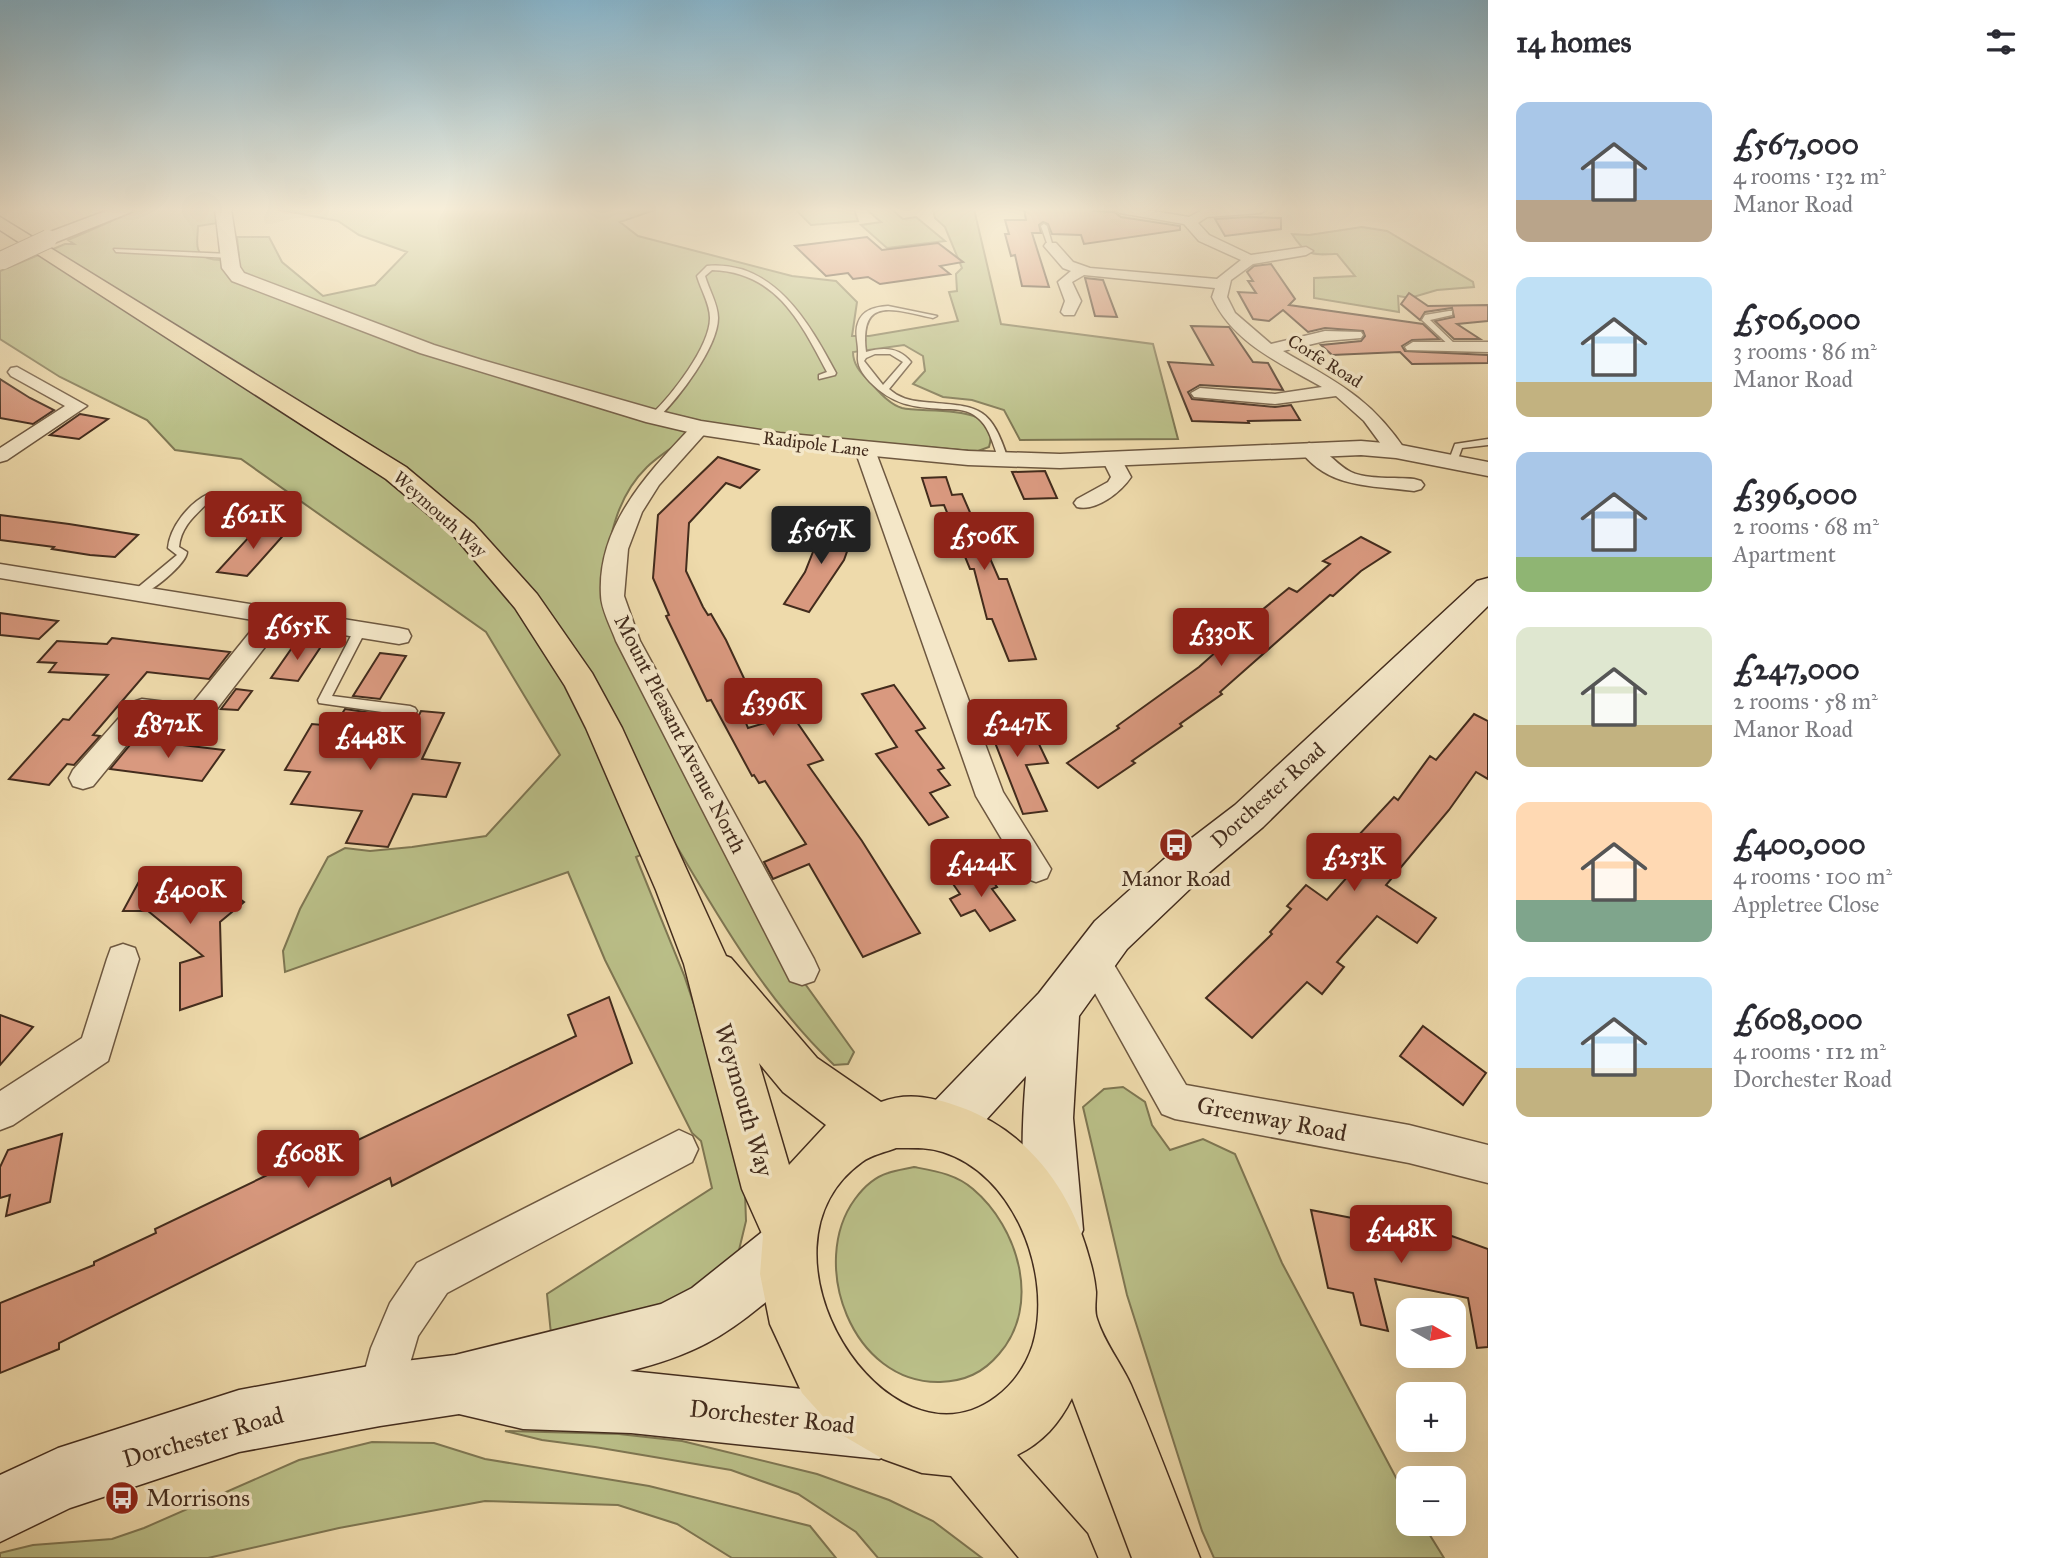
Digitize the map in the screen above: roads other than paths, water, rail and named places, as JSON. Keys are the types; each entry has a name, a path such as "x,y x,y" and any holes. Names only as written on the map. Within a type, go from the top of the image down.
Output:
{"highway":[{"name":"Weymouth Way","path":"94,282 385,466 442,510 478,544 526,601 580,682 604,728 707,964 769,1189 788,1240"},
{"name":"Weymouth Way","path":"707,964 800,1075 872,1127"},
{"path":"908,1122 946,1126 979,1142 1011,1167 1037,1199 1056,1237 1066,1278 1067,1322 1058,1365 1036,1403 1005,1430 965,1444 923,1443 881,1428 844,1400 810,1354 791,1301 788,1240 792,1218 810,1177 837,1146 872,1127 908,1122"},
{"path":"1067,1322 1108,1405 1166,1558"},
{"path":"965,1444 1063,1558"}],"main road":[{"name":"Dorchester Road","path":"946,1126 1056,1009 1111,935 1178,873 1249,816 1488,588"},
{"path":"1056,1009 1048,1118 1056,1237"},
{"name":"Dorchester Road","path":"0,1509 58,1480 240,1422 380,1395 455,1385 669,1332 713,1309 788,1240"},
{"name":"Dorchester Road","path":"455,1385 523,1398 631,1402 881,1428"}],"street":[{"name":"Radipole Lane","path":"249,282 427,349 654,417 701,428 865,450 1003,459 1112,459 1309,449 1396,451 1454,460 1488,469"},
{"path":"1065,282 1073,301 1069,312"},
{"path":"1200,282 1223,284"},
{"name":"Corfe Road","path":"1223,284 1219,295 1227,315 1237,327 1339,390 1360,406 1396,451"},
{"path":"1269,349 1325,337 1354,335"},
{"path":"1413,347 1488,347"},
{"path":"0,456 78,406 17,372"},
{"path":"1200,393 1275,399 1339,390"},
{"name":"Mount Pleasant Avenue North","path":"701,428 651,482 632,512 617,549 612,596 628,641 802,970"},
{"path":"1309,449 1328,468 1345,478 1366,483 1392,481 1414,485"},
{"path":"865,450 990,796 1036,869"},
{"path":"1084,503 1115,485 1121,477 1112,459"},
{"path":"0,571 399,636"},
{"path":"83,778 142,709 197,716 277,615"},
{"path":"0,1112 96,1049 123,959"},
{"name":"Greenway Road","path":"1092,959 1175,1101 1409,1144 1488,1164"},
{"path":"380,1395 399,1326 414,1297 432,1278 679,1149"}],"lane":[{"path":"654,417 672,400 715,321 703,282"},
{"path":"764,282 779,291 797,314 832,373 822,377"},
{"path":"933,316 886,307 873,308 861,318 858,336 862,367 895,400 962,408 984,416 998,435 1003,459"},
{"path":"1449,313 1428,317 1426,320 1453,347"},
{"path":"862,356 889,351 907,362 884,390"},
{"path":"1454,460 1458,446 1488,442"},
{"path":"141,592 183,554 173,548 173,538 187,518 208,497"},
{"path":"360,630 324,700 410,711"}],"place":[{"name":"Manor Road","path":"1176,845"},
{"name":"Morrisons","path":"122,1498"}]}
